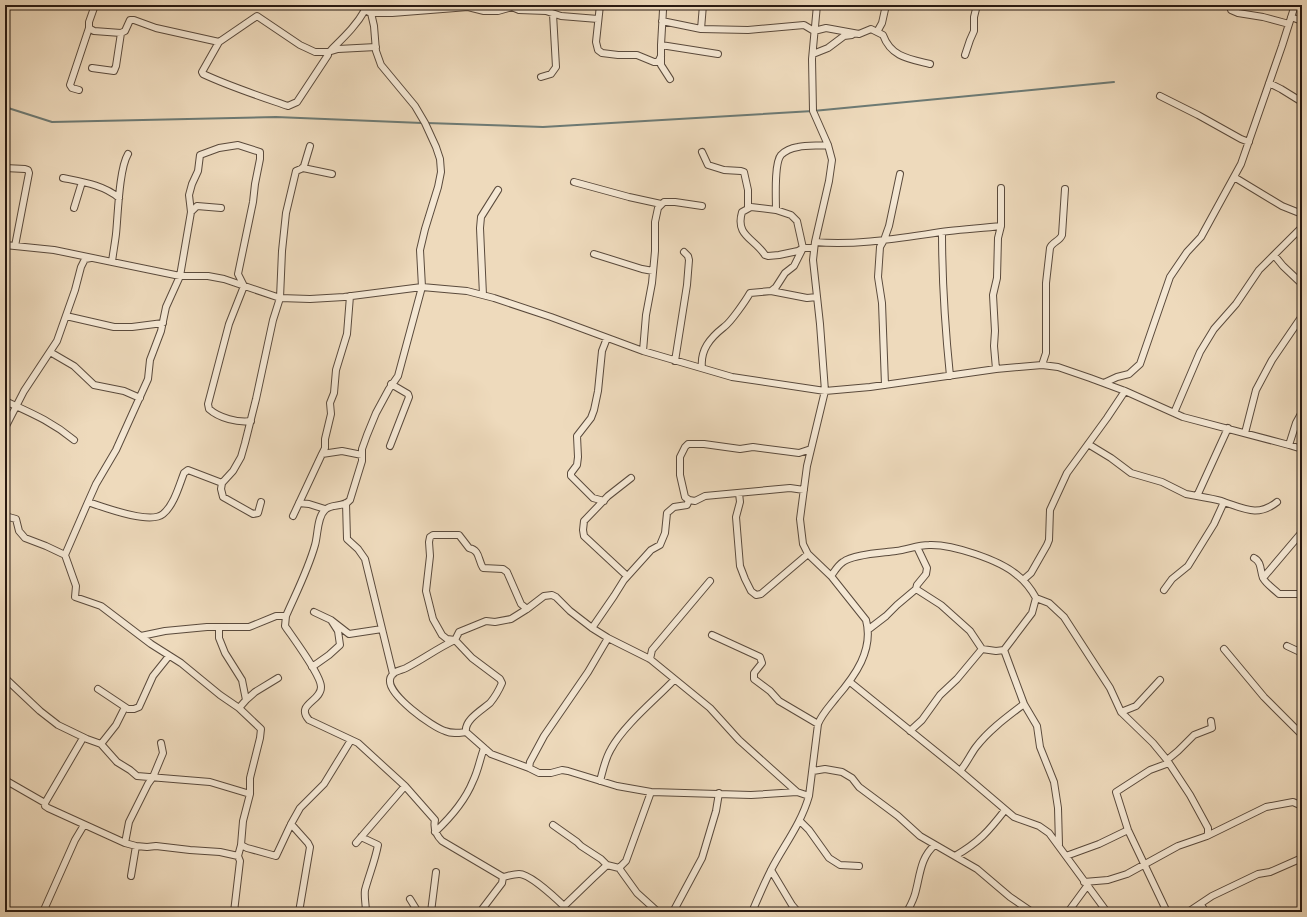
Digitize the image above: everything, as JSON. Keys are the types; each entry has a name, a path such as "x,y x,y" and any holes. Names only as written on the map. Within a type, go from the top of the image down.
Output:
{"street":[{"path":"79,90 70,86 89,28 89,22 96,5"},
{"path":"299,503 309,504 325,509 346,503 350,500 360,468 362,449 376,413 391,384 398,376 422,287 420,250 441,172 440,159 436,147 415,106 381,64 376,47 374,26 368,11 360,5"},
{"path":"372,5 347,35 328,52 328,55 297,102 288,106 258,94 236,89 203,74 202,70 219,42 257,16 315,52 328,52 338,49 376,47"},
{"path":"600,5 596,42 598,50 602,53 637,55 654,62 658,62 661,56"},
{"path":"664,5 661,56 662,65 670,79"},
{"path":"701,29 704,5"},
{"path":"752,912 771,870 800,821 809,796 818,724 821,716 850,682 868,647 869,629 866,620 831,576 808,554 803,544 800,519 807,466 825,391 813,260 814,245 832,160 828,145 813,111 813,54 817,5"},
{"path":"877,32 882,23 886,5"},
{"path":"965,55 974,32 976,5"},
{"path":"1230,5 1231,10 1238,13 1263,17 1289,24"},
{"path":"1104,383 1117,377 1129,374 1140,364 1170,277 1187,252 1201,237 1241,164 1295,5"},
{"path":"368,11 392,13 439,7 468,7 484,11 498,11 512,6 520,10 546,11 561,16 598,19"},
{"path":"542,77 551,74 556,67 553,14"},
{"path":"1291,17 1302,21"},
{"path":"89,28 94,31 121,33 125,32 130,20 134,20 156,28 219,42"},
{"path":"662,21 701,29 748,30 804,24 814,31 826,28 859,34 871,30 883,35 886,44 904,57 930,64"},
{"path":"92,68 114,70 116,66 121,33"},
{"path":"813,54 828,48 844,36 852,35 854,33"},
{"path":"661,45 718,54"},
{"path":"1269,83 1302,102"},
{"path":"1160,96 1249,142"},
{"path":"234,912 240,862 238,856 241,845 243,821 250,794 250,778 260,738 260,729 239,708 220,695 181,663 169,656 101,606 75,597 76,586 65,555 96,484 116,450 148,379 150,360 163,323 166,307 180,276 191,212 189,196 192,184 198,171 200,155 219,148 238,145 260,152 253,202 238,274 244,286 229,324 208,404 209,409 213,413 242,422 251,421"},
{"path":"776,210 777,171 781,155 798,147 828,145"},
{"path":"261,502 258,513 253,514 223,497 221,489 222,483 233,471 241,457 251,421 273,320 280,298 282,251 286,213 296,171 304,166 310,146"},
{"path":"702,152 708,165 724,170 744,172 748,190 748,208"},
{"path":"112,262 124,163 128,154"},
{"path":"5,168 25,169 28,170 29,173 16,246"},
{"path":"301,169 312,169 332,174"},
{"path":"885,385 882,303 878,277 880,246 889,226 900,174"},
{"path":"1234,177 1282,206 1302,214"},
{"path":"63,178 111,191 119,198"},
{"path":"74,208 82,182"},
{"path":"574,182 628,197 661,204 664,202 675,202 702,206"},
{"path":"996,369 993,295 997,278 998,238 1001,226 1001,188"},
{"path":"1042,365 1046,352 1046,283 1050,248 1051,245 1061,238 1062,235 1065,189"},
{"path":"484,295 480,228 481,217 498,190"},
{"path":"643,351 646,315 653,271 655,222 658,208 661,204"},
{"path":"191,212 197,206 221,208"},
{"path":"771,291 776,287 785,273 794,266 803,248 797,221 791,215 776,210 748,208 742,212 740,218 741,229 762,250 764,255 768,256 798,251 803,248 814,245 884,240 1001,226"},
{"path":"1174,413 1200,352 1214,329 1236,304 1259,270 1302,227"},
{"path":"942,232 941,274 950,376"},
{"path":"5,245 54,250 180,276 208,276 224,279 280,298 310,299 350,296 422,287 461,290 484,295 552,317 643,351 732,377 825,391 885,385 996,369 1042,365 1058,368 1104,383 1184,417 1289,444 1302,449"},
{"path":"674,360 690,260 684,252"},
{"path":"594,254 653,271"},
{"path":"1274,255 1302,284"},
{"path":"5,428 24,391 56,341 85,259 93,258"},
{"path":"702,368 701,358 705,347 735,315 750,293 771,291 807,298 817,297"},
{"path":"293,516 325,448 325,439 331,414 330,403 334,393 336,370 347,334 350,296"},
{"path":"66,316 114,327 132,327 163,323"},
{"path":"1245,433 1256,390 1272,360 1302,316"},
{"path":"604,501 593,498 571,476 571,473 577,465 577,436 592,418 598,391 602,351 607,338"},
{"path":"50,352 74,366 94,385 124,391 140,398"},
{"path":"390,446 409,397 408,394 391,384"},
{"path":"1023,580 1031,573 1047,546 1049,540 1050,510 1067,473 1107,418 1124,391"},
{"path":"5,401 48,421 74,440"},
{"path":"1289,444 1296,423 1302,412"},
{"path":"1197,496 1228,428"},
{"path":"804,490 790,488 705,496 695,501 689,500 685,497 680,475 680,457 688,444 704,444 740,449 753,447 799,453 811,449"},
{"path":"1088,444 1111,458 1131,473 1162,482 1186,494 1224,502 1237,508 1261,511 1270,508 1277,502"},
{"path":"322,454 342,452 362,455"},
{"path":"88,502 128,515 152,518 163,514 170,506 184,473 188,470 222,483"},
{"path":"627,576 584,536 583,530 584,521 604,501 631,478"},
{"path":"739,493 740,502 736,517 740,566 751,591 756,594 761,594 808,554"},
{"path":"592,628 627,576 651,550 660,545 665,533 666,513 674,507 687,505 689,500"},
{"path":"1164,590 1172,579 1188,566 1214,524 1224,502"},
{"path":"346,503 347,539 358,549 365,559 393,674"},
{"path":"325,509 318,525 317,537 308,567 284,622 321,684 320,693 306,707 305,715 309,720 351,740 364,748 405,786 435,820 435,832 437,837 442,841 503,877 519,874 529,878 559,900 570,912"},
{"path":"5,516 16,519 19,531 24,538 65,555"},
{"path":"1263,578 1302,532"},
{"path":"466,732 466,727 472,718 497,694 502,683 500,679 472,658 455,640 447,639 442,635 433,619 426,591 430,556 430,537 433,535 459,535 469,548 477,551 484,568 505,570 521,604 527,610"},
{"path":"831,576 842,562 851,558 929,545 971,552 991,560 1016,573 1036,598 1049,603 1064,617 1110,688 1121,712 1153,743 1168,761 1190,795 1208,828 1207,836"},
{"path":"869,629 916,589 917,585 926,574 927,568 917,547"},
{"path":"1254,558 1257,559 1263,578 1279,594 1302,594"},
{"path":"650,658 652,650 710,581"},
{"path":"916,589 941,605 970,631 982,649 996,651 1004,650 1032,613 1036,598"},
{"path":"466,732 453,734 446,732 434,727 414,712 394,693 390,680 393,674 455,640 459,632 486,621 495,622 511,618 527,610 544,596 552,595 556,596 570,611 592,628 608,638 650,658 674,680 710,708 739,740 797,792"},
{"path":"314,612 331,620 350,634 382,630"},
{"path":"141,636 165,631 220,627 249,627 276,616 286,616"},
{"path":"312,668 340,645 338,631 331,620"},
{"path":"220,627 219,638 225,653 242,680 246,700"},
{"path":"712,635 760,657 762,663 754,673 754,679 770,691 779,702 818,724"},
{"path":"529,768 530,762 544,736 588,672 608,638"},
{"path":"1286,646 1302,653"},
{"path":"910,731 922,720 940,694 957,679 982,649"},
{"path":"1224,649 1264,698 1302,735"},
{"path":"1004,650 1024,704 1037,726 1040,747 1054,782 1058,808 1059,845"},
{"path":"98,689 128,709 139,707 153,676 169,656"},
{"path":"5,678 40,711 58,725 83,738 101,744 117,762 137,776 210,782 250,794"},
{"path":"239,708 255,692 278,678"},
{"path":"600,781 604,766 614,744 632,721 674,680"},
{"path":"1121,712 1136,706 1160,680"},
{"path":"850,682 1014,817 1039,826 1049,833 1106,912"},
{"path":"960,771 968,762 975,748 994,727 1024,704"},
{"path":"101,744 116,725 125,707"},
{"path":"1167,912 1128,830 1116,792 1150,770 1168,761 1194,735 1212,728 1211,721"},
{"path":"466,732 491,754 529,768 539,774 562,770 617,786 651,792 751,795 797,792 809,796"},
{"path":"45,803 83,738"},
{"path":"241,845 276,856 300,808 324,784 351,740"},
{"path":"125,843 129,822 163,753 161,743"},
{"path":"435,832 449,819 474,781 484,748"},
{"path":"813,770 825,769 842,772 852,778 859,787 898,816 920,836 977,869 1010,897 1032,912"},
{"path":"5,780 45,803 45,806 48,808 125,843 136,846 156,846 220,852 238,856"},
{"path":"356,843 405,786"},
{"path":"619,868 626,861 651,792"},
{"path":"674,912 702,858 716,811 719,793"},
{"path":"1068,912 1085,884 1108,880 1127,874 1178,846 1207,836 1266,807 1293,802 1302,806"},
{"path":"955,856 978,841 989,831 1005,810"},
{"path":"800,821 809,830 830,858 840,865 859,866"},
{"path":"43,912 72,846 84,824"},
{"path":"291,824 308,842 310,847 299,912"},
{"path":"553,825 601,859 607,866 619,868 637,893 658,912"},
{"path":"1066,856 1099,844 1128,830"},
{"path":"361,837 378,845 376,858 372,866 371,875 365,891 366,912"},
{"path":"907,912 915,895 924,859 931,848 935,845"},
{"path":"131,876 136,846"},
{"path":"1188,912 1212,896 1258,874 1270,872 1302,858"},
{"path":"564,906 607,866"},
{"path":"771,870 792,906 798,912"},
{"path":"431,912 436,872"},
{"path":"480,912 502,883 503,877"},
{"path":"410,898 418,912"},
{"path":"1200,905 1206,912"}],"waterway":[{"path":"427,123 543,127 813,111 1114,82"},
{"path":"5,107 52,122 276,117 422,123"}]}
